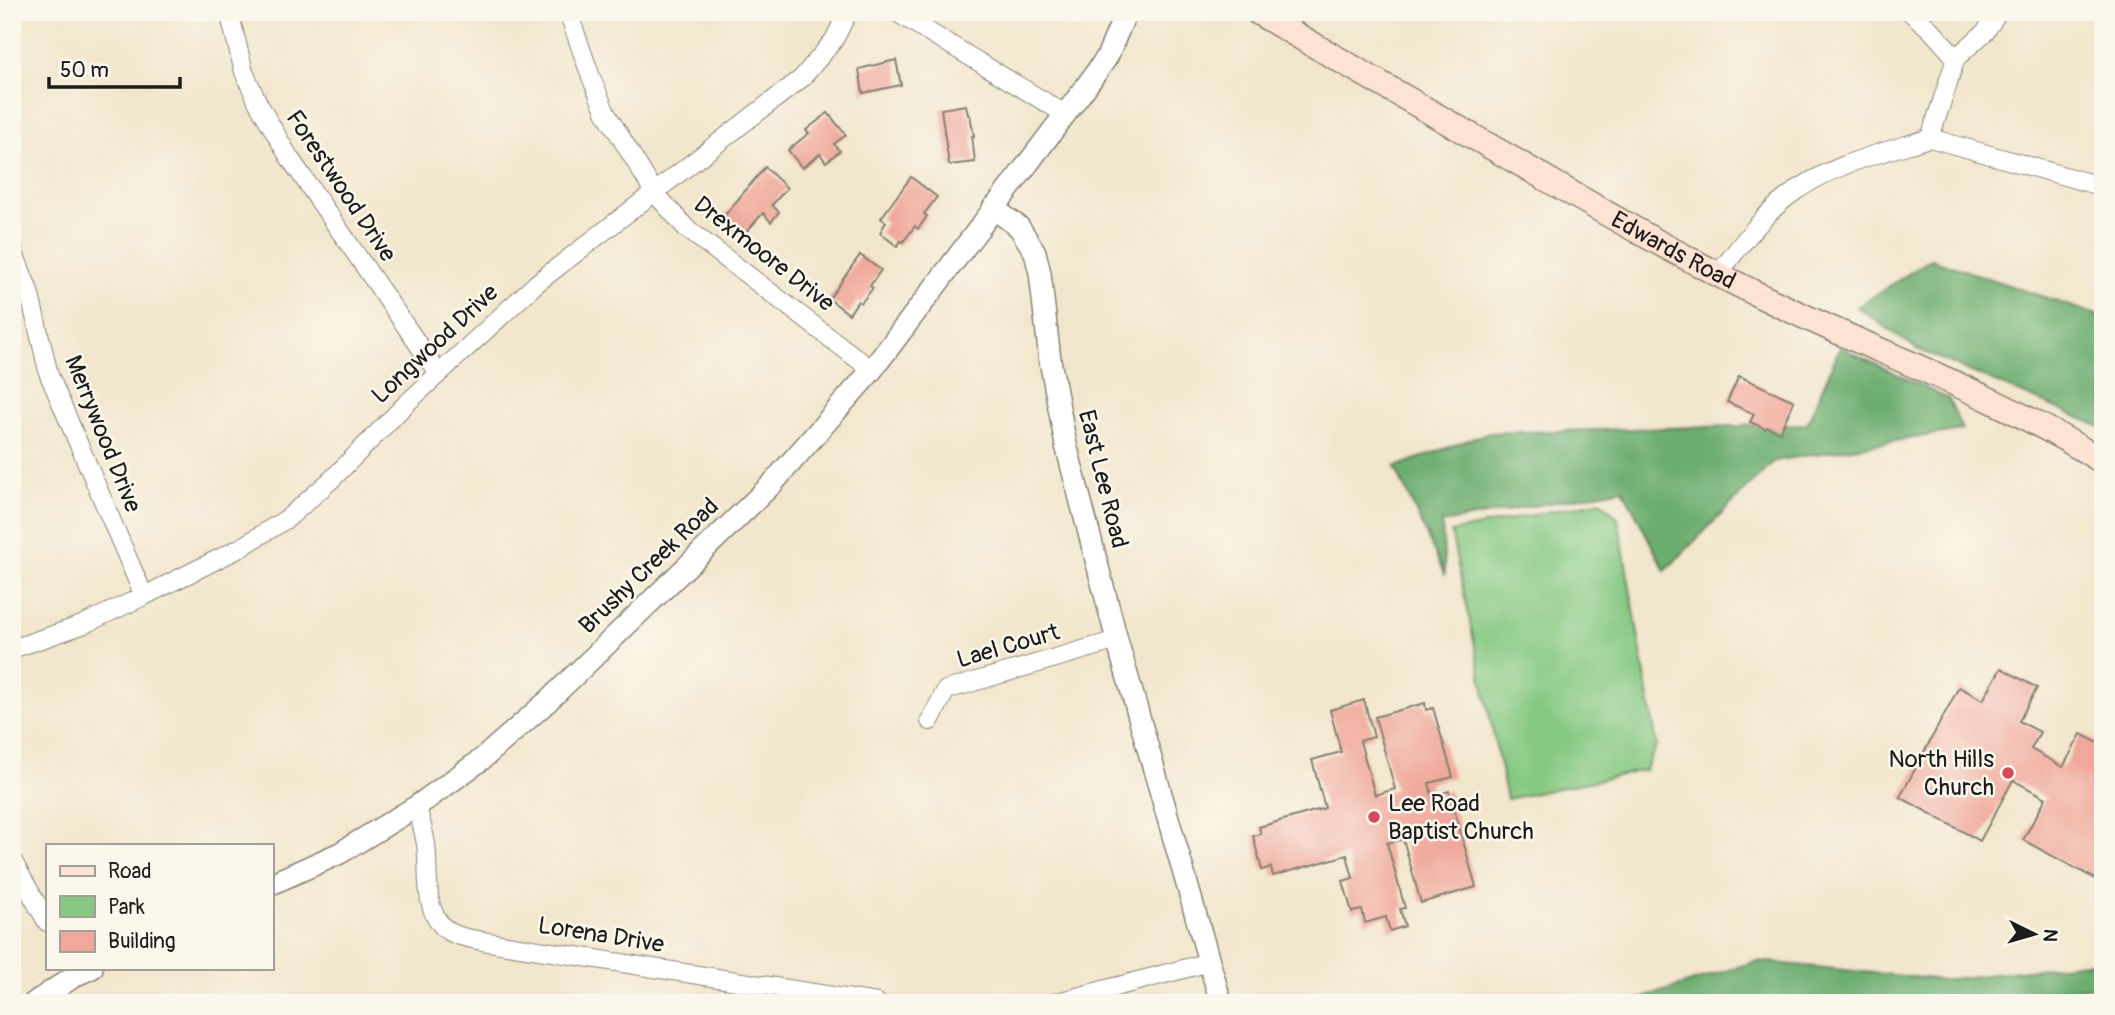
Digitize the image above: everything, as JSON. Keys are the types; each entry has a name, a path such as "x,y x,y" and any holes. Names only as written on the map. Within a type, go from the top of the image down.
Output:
{"main road":[{"name":"Edwards Road","path":"1257,12 1575,196 1718,274 2019,414 2103,462"}],"street":[{"name":"Forestwood Drive","path":"229,12 244,72 258,103 289,157 438,373"},
{"name":"Drexmoore Drive","path":"568,12 606,113 654,192 686,228 872,370"},
{"name":"Longwood Drive","path":"12,649 82,625 144,596 240,548 288,518 331,480 438,373 537,283 802,78 834,40 848,12"},
{"path":"896,12 1065,114"},
{"path":"993,208 1107,57 1126,12"},
{"path":"1910,12 1930,29 1956,58"},
{"path":"1930,138 1956,58 1986,31 1998,12"},
{"path":"1718,274 1768,215 1803,186 1847,165 1930,138 2103,187"},
{"name":"Brushy Creek Road","path":"273,883 340,853 417,806 481,760 547,702 772,484 872,370 993,208"},
{"name":"East Lee Road","path":"993,208 1020,227 1035,252 1058,408 1117,640 1221,1003"},
{"name":"Merrywood Drive","path":"12,248 29,291 49,375 144,596"},
{"name":"Lael Court","path":"930,721 946,690 1117,640"},
{"name":"Lorena Drive","path":"417,806 426,844 428,893 438,921 451,933 495,943 877,1003"},
{"path":"12,860 46,920"},
{"path":"1054,1003 1210,961"},
{"path":"34,1003 80,970"}],"green space":[{"path":"1931,259 2103,317 2103,428 1917,349 1857,307"},
{"path":"1840,347 1949,399 1962,430 1774,461 1665,571 1623,489 1442,523 1445,575 1395,467 1487,433 1807,424"},
{"path":"1601,501 1618,518 1657,745 1645,770 1507,799 1451,532"},
{"path":"1756,961 1943,980 2103,961 2103,986 2044,991 1995,1003 1627,1003"}],"building":[{"path":"896,60 901,85 863,93 859,69"},
{"path":"966,105 974,136 975,162 949,165 941,109"},
{"path":"828,113 846,135 834,144 840,151 826,162 820,154 802,168 788,150 809,133 806,130"},
{"path":"765,167 787,188 772,205 779,212 771,222 763,213 740,239 720,221"},
{"path":"911,177 937,197 924,214 927,216 918,229 915,226 897,246 880,233 886,222 881,218"},
{"path":"860,255 881,270 870,286 873,288 861,303 858,301 849,314 829,299"},
{"path":"1739,376 1794,401 1780,432 1750,422 1754,414 1727,402"},
{"name":"North Hills Church","path":"2001,668 2037,688 2019,721 2040,732 2031,749 2063,767 2081,734 2100,744 2103,738 2103,883 2023,840 2046,798 2013,780 1980,841 1900,797 1959,687 1983,700"},
{"name":"Lee Road Baptist Church","path":"1364,700 1374,737 1360,741 1375,795 1395,789 1375,717 1425,703 1426,710 1433,708 1453,777 1429,783 1432,796 1449,791 1476,887 1421,903 1403,839 1387,843 1405,908 1400,909 1405,926 1390,931 1386,917 1365,923 1362,910 1352,912 1343,881 1353,878 1347,855 1273,876 1271,867 1262,870 1253,836 1261,834 1259,827 1325,808 1312,760 1341,752 1330,710"}],"place":[{"name":"North Hills Church","path":"2008,773"},
{"name":"Lee Road Baptist Church","path":"1374,817"}]}
